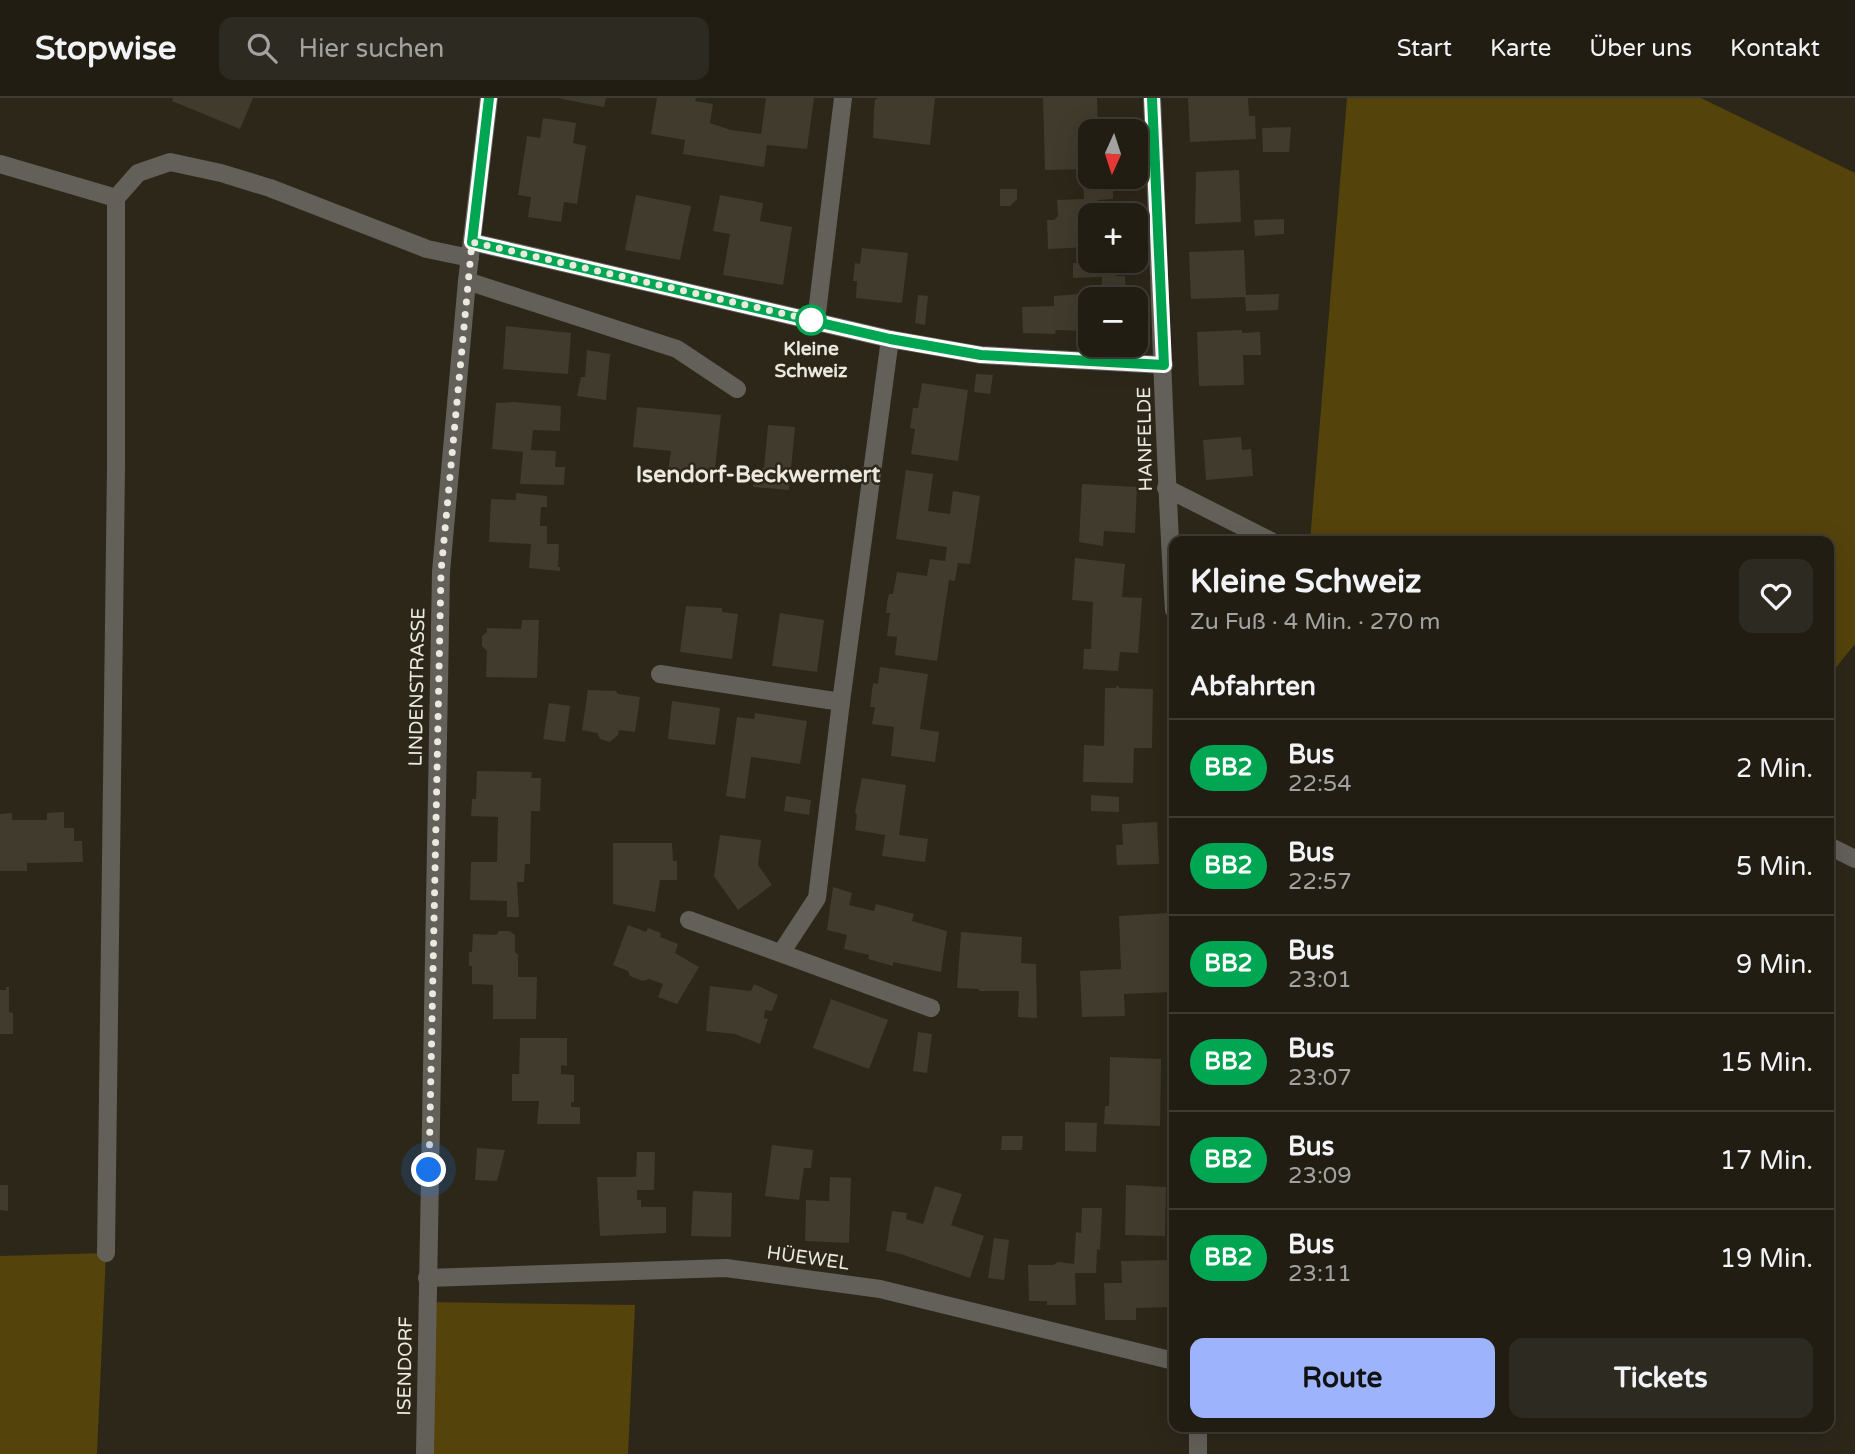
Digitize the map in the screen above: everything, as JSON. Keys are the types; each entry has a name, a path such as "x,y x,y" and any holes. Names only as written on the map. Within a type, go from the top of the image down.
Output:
{"street":[{"name":"LINDENSTRASSE","path":"428,1278 441,572 467,281 489,98"},
{"path":"816,321 843,98"},
{"name":"HANFELDE","path":"1152,98 1170,536"},
{"path":"106,1254 116,467 116,198 138,173 170,162 221,173 270,188 427,249 471,250 816,321 890,339 981,355 1164,365"},
{"path":"0,164 116,198"},
{"path":"467,281 677,349 737,389"},
{"path":"781,953 817,898 890,339"},
{"path":"1167,488 1261,536"},
{"path":"660,674 841,702"},
{"path":"1834,848 1855,859"},
{"path":"690,920 931,1007"},
{"name":"HÜEWEL","path":"428,1278 726,1268 880,1289 1169,1360"},
{"name":"ISENDORF","path":"425,1454 428,1278"},
{"path":"1198,1432 1198,1454"}],"shaded area":[{"path":"1347,98 1701,98 1855,173 1855,644 1834,670 1834,536 1310,536"},
{"path":"106,1253 97,1454 0,1454 0,1256"},
{"path":"427,1302 635,1305 628,1454 425,1454"}],"building":[{"path":"173,98 253,98 240,129 172,101"},
{"path":"557,98 606,98 604,107"},
{"path":"657,98 696,98 695,101 713,104 710,123 731,130 761,134 766,98 814,98 807,149 767,145 764,167 683,154 685,140 651,134"},
{"path":"935,98 930,145 873,138 875,100"},
{"path":"1043,98 1097,98 1098,119 1078,119 1078,169 1045,170"},
{"path":"1188,98 1248,98 1249,116 1255,116 1256,139 1190,142"},
{"path":"543,118 576,123 573,143 586,146 577,204 564,202 561,222 528,217 531,197 518,195 527,136 540,138"},
{"path":"1291,127 1289,152 1263,152 1262,128"},
{"path":"1239,170 1241,222 1195,224 1196,172"},
{"path":"1000,189 1017,189 1017,199 1010,206 1000,206"},
{"path":"1083,189 1113,189 1113,199 1098,200 1099,203 1078,203 1078,248 1048,249 1047,220 1054,220 1058,216 1057,200 1084,199"},
{"path":"636,195 691,206 680,260 625,250"},
{"path":"720,195 763,203 760,221 792,227 783,285 723,275 730,234 713,231"},
{"path":"1284,219 1284,234 1255,236 1254,220"},
{"path":"862,248 908,253 902,303 856,298 857,281 853,281 855,263 860,264"},
{"path":"1244,250 1246,295 1279,294 1278,310 1246,311 1245,297 1191,299 1189,252"},
{"path":"1073,263 1078,263 1078,273 1116,273 1116,276 1125,276 1125,287 1102,287 1102,277 1073,278"},
{"path":"1078,294 1078,331 1056,330 1055,334 1023,333 1022,307 1054,306 1054,296"},
{"path":"918,295 928,296 925,325 915,323"},
{"path":"506,326 571,333 568,374 503,369"},
{"path":"1242,330 1242,333 1260,332 1261,355 1243,355 1244,385 1199,386 1197,332"},
{"path":"587,350 610,354 606,400 577,396 581,377 585,377"},
{"path":"976,374 993,375 990,394 974,392"},
{"path":"922,383 968,390 958,461 911,454 915,429 910,428 913,408 918,408"},
{"path":"496,403 561,406 560,431 533,430 531,450 556,451 555,467 565,467 564,485 520,484 523,452 492,449"},
{"path":"637,407 721,415 714,477 668,471 671,451 633,447"},
{"path":"768,425 795,427 789,490 753,487 754,468 764,468"},
{"path":"1241,437 1242,450 1251,449 1253,476 1206,480 1203,440"},
{"path":"906,470 933,474 928,511 950,514 953,491 980,496 970,564 958,563 955,581 949,580 937,661 895,655 897,637 887,636 890,613 886,613 887,603 889,594 893,594 897,572 927,576 930,559 945,561 947,547 896,539"},
{"path":"1082,484 1137,487 1135,533 1104,531 1103,546 1079,542"},
{"path":"516,493 547,496 547,507 541,507 540,526 547,526 547,544 559,544 560,571 529,568 531,544 489,542 491,499 516,500"},
{"path":"1075,558 1125,564 1122,597 1142,598 1138,653 1120,652 1118,671 1083,669 1084,649 1091,649 1093,602 1072,600"},
{"path":"686,606 722,608 722,612 738,614 732,659 680,652"},
{"path":"780,613 824,620 817,672 772,666"},
{"path":"522,620 539,620 537,678 486,677 487,651 482,646 482,636 487,632 487,628 521,629"},
{"path":"880,667 928,674 920,729 939,732 935,762 891,756 894,727 872,724 875,707 870,707 873,683 878,684"},
{"path":"1116,686 1153,689 1152,748 1134,748 1133,783 1083,782 1084,745 1104,746 1105,688"},
{"path":"588,690 616,691 618,694 640,697 635,732 619,730 618,735 610,742 600,739 597,733 582,730"},
{"path":"672,701 720,708 715,745 668,739"},
{"path":"549,703 570,706 565,742 543,739"},
{"path":"755,713 807,721 800,764 751,757 745,799 726,796 737,717 754,719"},
{"path":"477,771 532,772 531,778 541,778 540,811 531,811 530,864 525,864 524,882 517,882 519,917 507,917 507,901 470,900 471,862 497,862 498,817 471,816 472,799 476,799"},
{"path":"862,778 906,785 899,835 928,839 925,862 882,856 885,835 855,830 855,812"},
{"path":"1091,795 1119,797 1119,812 1091,811"},
{"path":"786,796 811,800 809,815 784,811"},
{"path":"64,812 64,828 74,828 74,841 82,841 83,862 27,863 27,871 0,871 0,814 12,813 12,820 47,820 47,813"},
{"path":"1157,822 1159,864 1117,865 1116,845 1123,845 1122,824"},
{"path":"720,835 761,840 758,865 772,885 738,910 714,876"},
{"path":"613,843 672,843 673,861 677,861 677,880 660,880 655,912 613,904"},
{"path":"833,887 852,893 849,905 874,911 876,904 914,914 912,921 947,931 941,972 893,962 893,966 868,959 869,955 844,949 847,935 827,930"},
{"path":"1168,913 1169,992 1124,994 1125,1016 1082,1017 1080,971 1121,969 1119,916"},
{"path":"628,925 646,932 648,928 661,933 660,937 678,944 675,953 699,967 677,1004 658,997 663,984 649,979 643,981 613,965"},
{"path":"499,931 509,931 515,935 518,977 537,977 536,1019 493,1019 493,985 472,984 469,952 472,952 473,934 496,935"},
{"path":"961,932 1022,937 1021,963 1036,964 1037,1018 1018,1017 1019,991 957,988"},
{"path":"754,984 778,995 772,1011 765,1010 764,1018 768,1019 760,1044 735,1034 706,1031 710,986 751,991"},
{"path":"6,987 9,987 9,1012 13,1013 13,1034 0,1034 0,990 6,990"},
{"path":"831,999 888,1020 869,1069 813,1048"},
{"path":"918,1032 932,1034 927,1073 913,1071"},
{"path":"520,1038 567,1038 567,1066 561,1065 561,1074 574,1075 574,1102 571,1102 571,1107 580,1107 580,1124 537,1124 539,1101 512,1101 512,1074 519,1074"},
{"path":"1110,1057 1161,1059 1160,1126 1104,1124 1105,1106 1109,1106"},
{"path":"1065,1122 1097,1123 1096,1152 1065,1151"},
{"path":"1002,1136 1023,1136 1022,1150 1001,1150"},
{"path":"772,1145 813,1150 811,1168 804,1168 799,1200 765,1196"},
{"path":"477,1148 505,1150 497,1181 475,1180"},
{"path":"637,1152 655,1152 654,1190 637,1190 637,1200 641,1200 641,1207 666,1207 666,1233 600,1236 597,1177 636,1177"},
{"path":"830,1177 851,1178 849,1243 805,1241 806,1200 829,1201"},
{"path":"0,1185 8,1185 8,1211 0,1210"},
{"path":"1126,1185 1166,1187 1165,1236 1125,1235"},
{"path":"935,1186 962,1194 951,1225 984,1236 970,1278 886,1251 892,1211 907,1213 906,1219 923,1224"},
{"path":"693,1191 732,1193 731,1237 691,1236"},
{"path":"1082,1208 1102,1208 1096,1273 1075,1273 1076,1305 1047,1305 1047,1301 1029,1301 1028,1265 1053,1265 1058,1262 1074,1264 1076,1232 1081,1233"},
{"path":"994,1238 1009,1240 1004,1280 988,1278"},
{"path":"1169,1260 1169,1307 1136,1308 1136,1320 1105,1320 1104,1283 1122,1283 1121,1261"}],"bus line":[{"name":"BB2","path":"489,98 472,242 890,339 981,355 1164,365 1152,98"}],"place":[{"name":"Kleine Schweiz","path":"811,320"}],"district":[{"name":"Isendorf-Beckwermert","path":"758,475"}],"route":[{"path":"429,1170 441,572 472,242 811,320"}]}
